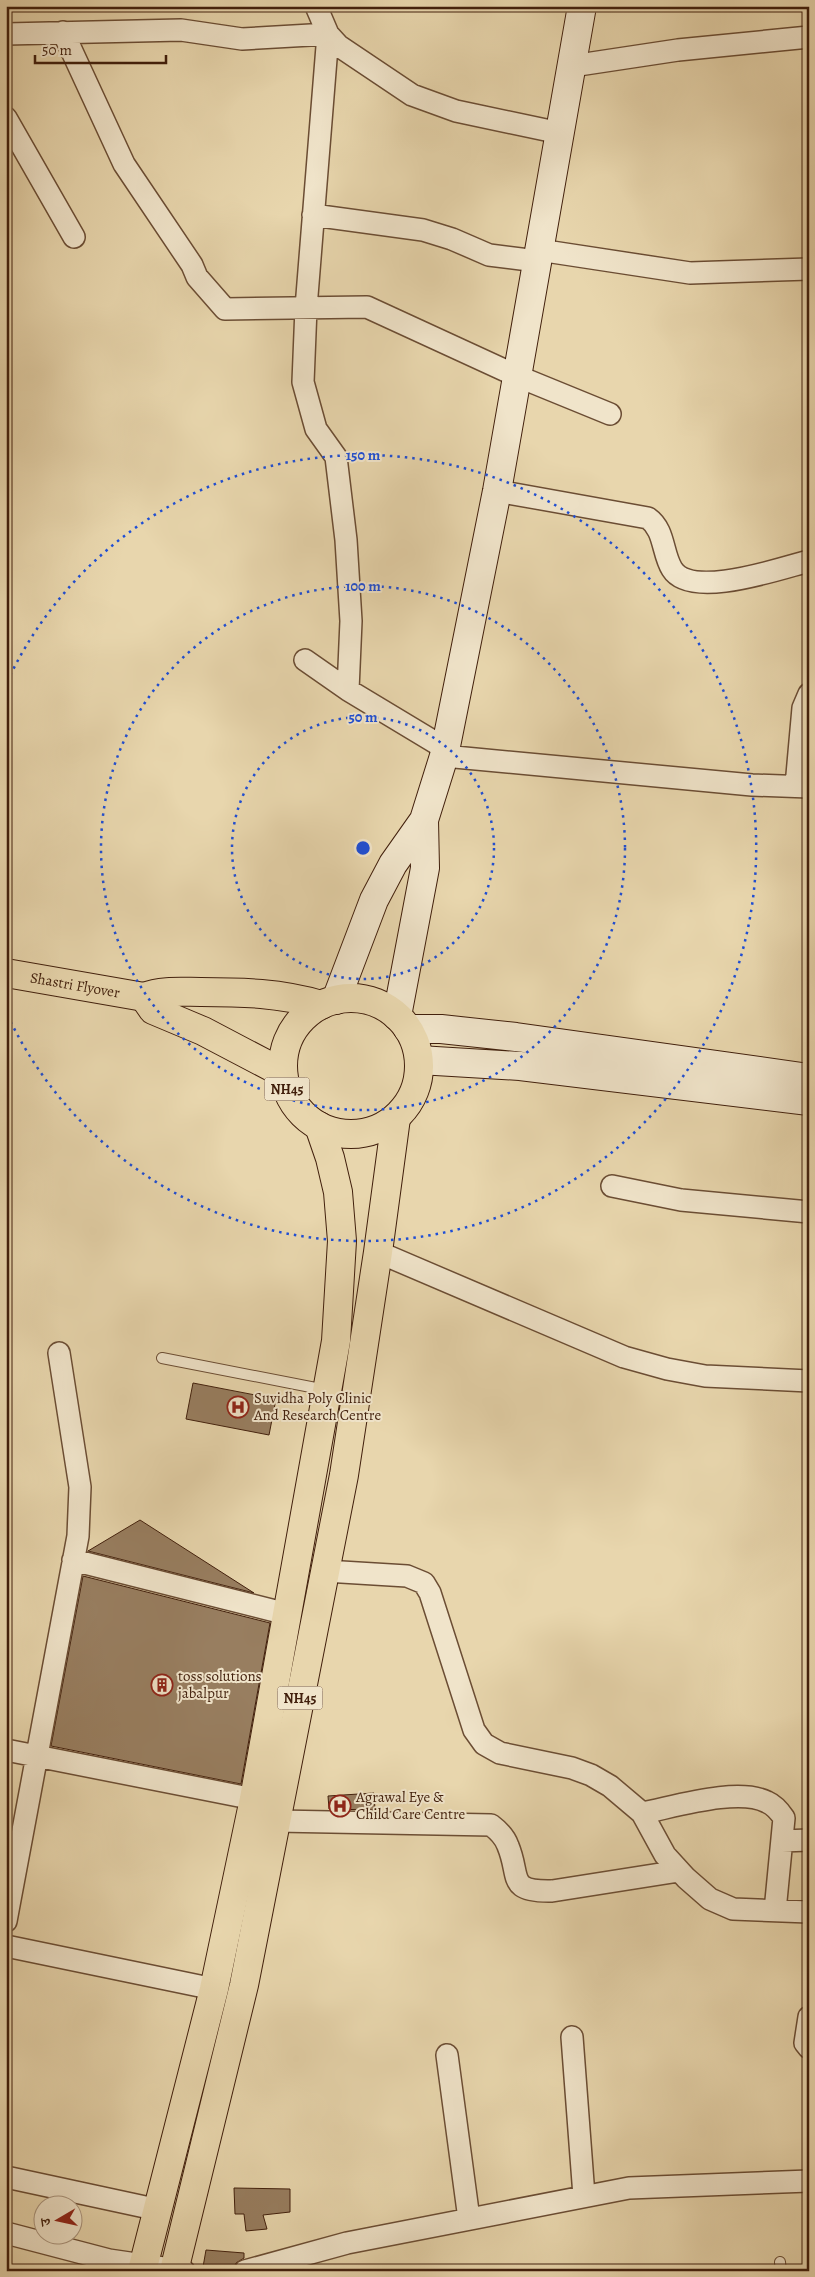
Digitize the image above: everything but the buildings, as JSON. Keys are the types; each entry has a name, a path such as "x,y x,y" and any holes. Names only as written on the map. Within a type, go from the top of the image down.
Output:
{"highway":[{"name":"Shastri Flyover","path":"6,973 144,997"},
{"path":"144,997 162,992 235,992 328,1002 352,998 369,1000 384,1006 403,1022"},
{"name":"NH45","path":"144,997 153,1010 203,1031 284,1073"},
{"name":"NH45","path":"328,1002 307,1014 296,1026 288,1041 284,1057 284,1073 287,1089 294,1104 305,1117 334,1133 350,1135 382,1128 396,1118 407,1106 415,1092 419,1076 419,1060 415,1043 403,1022"},
{"name":"NH45","path":"178,2270 244,1985 344,1475 378,1252 396,1118"},
{"name":"NH45","path":"143,2268 214,1989 254,1799 336,1341 342,1241 338,1192 330,1158 319,1126"}],"street":[{"path":"316,6 328,34 339,46 392,84 412,95 456,111 560,133"},
{"path":"328,1002 374,900 393,864 424,820 445,752 496,491 582,6"},
{"path":"6,34 181,30 242,39 328,34"},
{"path":"63,32 124,164 192,265 197,277 225,309 367,307 517,376 610,414"},
{"path":"328,34 306,308 303,382 316,429 336,457 345,531 352,621 348,690"},
{"path":"572,66 678,50 809,36"},
{"path":"6,118 74,237"},
{"path":"313,215 424,230 452,239 489,255 538,256 690,273 809,268"},
{"path":"496,491 648,518 656,524 667,561 673,572 681,578 700,583 746,578 809,561"},
{"path":"305,660 445,752 752,785 802,787 803,708 809,694"},
{"path":"424,820 425,868 403,1022 809,1078"},
{"path":"419,1060 520,1066 809,1101"},
{"path":"612,1186 681,1200 809,1212"},
{"path":"378,1252 624,1357 667,1369 706,1376 809,1381"},
{"path":"6,1921 78,1536 80,1487 59,1353"},
{"path":"74,1560 287,1614"},
{"path":"325,1571 408,1576 424,1583 430,1593 474,1730 484,1744 500,1753 572,1768 591,1775 610,1786 642,1813 665,1855 679,1871 710,1899 733,1909 809,1912"},
{"path":"6,1750 254,1799"},
{"path":"642,1813 734,1796 750,1797 767,1802 779,1811 784,1818 775,1911"},
{"path":"277,1821 491,1825 502,1834 509,1847 514,1876 523,1888 535,1892 679,1871"},
{"path":"782,1841 809,1840"},
{"path":"6,1946 214,1989"},
{"path":"809,2017 805,2043 809,2048"},
{"path":"572,2037 584,2196"},
{"path":"446,2055 469,2219"},
{"path":"6,2176 158,2210"},
{"path":"245,2271 347,2243 629,2188 809,2180"},
{"path":"6,2233 143,2268 178,2270"}],"lane":[{"path":"162,1358 326,1390"}],"place":[{"name":"Suvidha Poly Clinic And Research Centre","path":"238,1407"},
{"name":"toss solutions jabalpur","path":"162,1685"},
{"name":"Agrawal Eye & Child Care Centre","path":"340,1806"}]}
